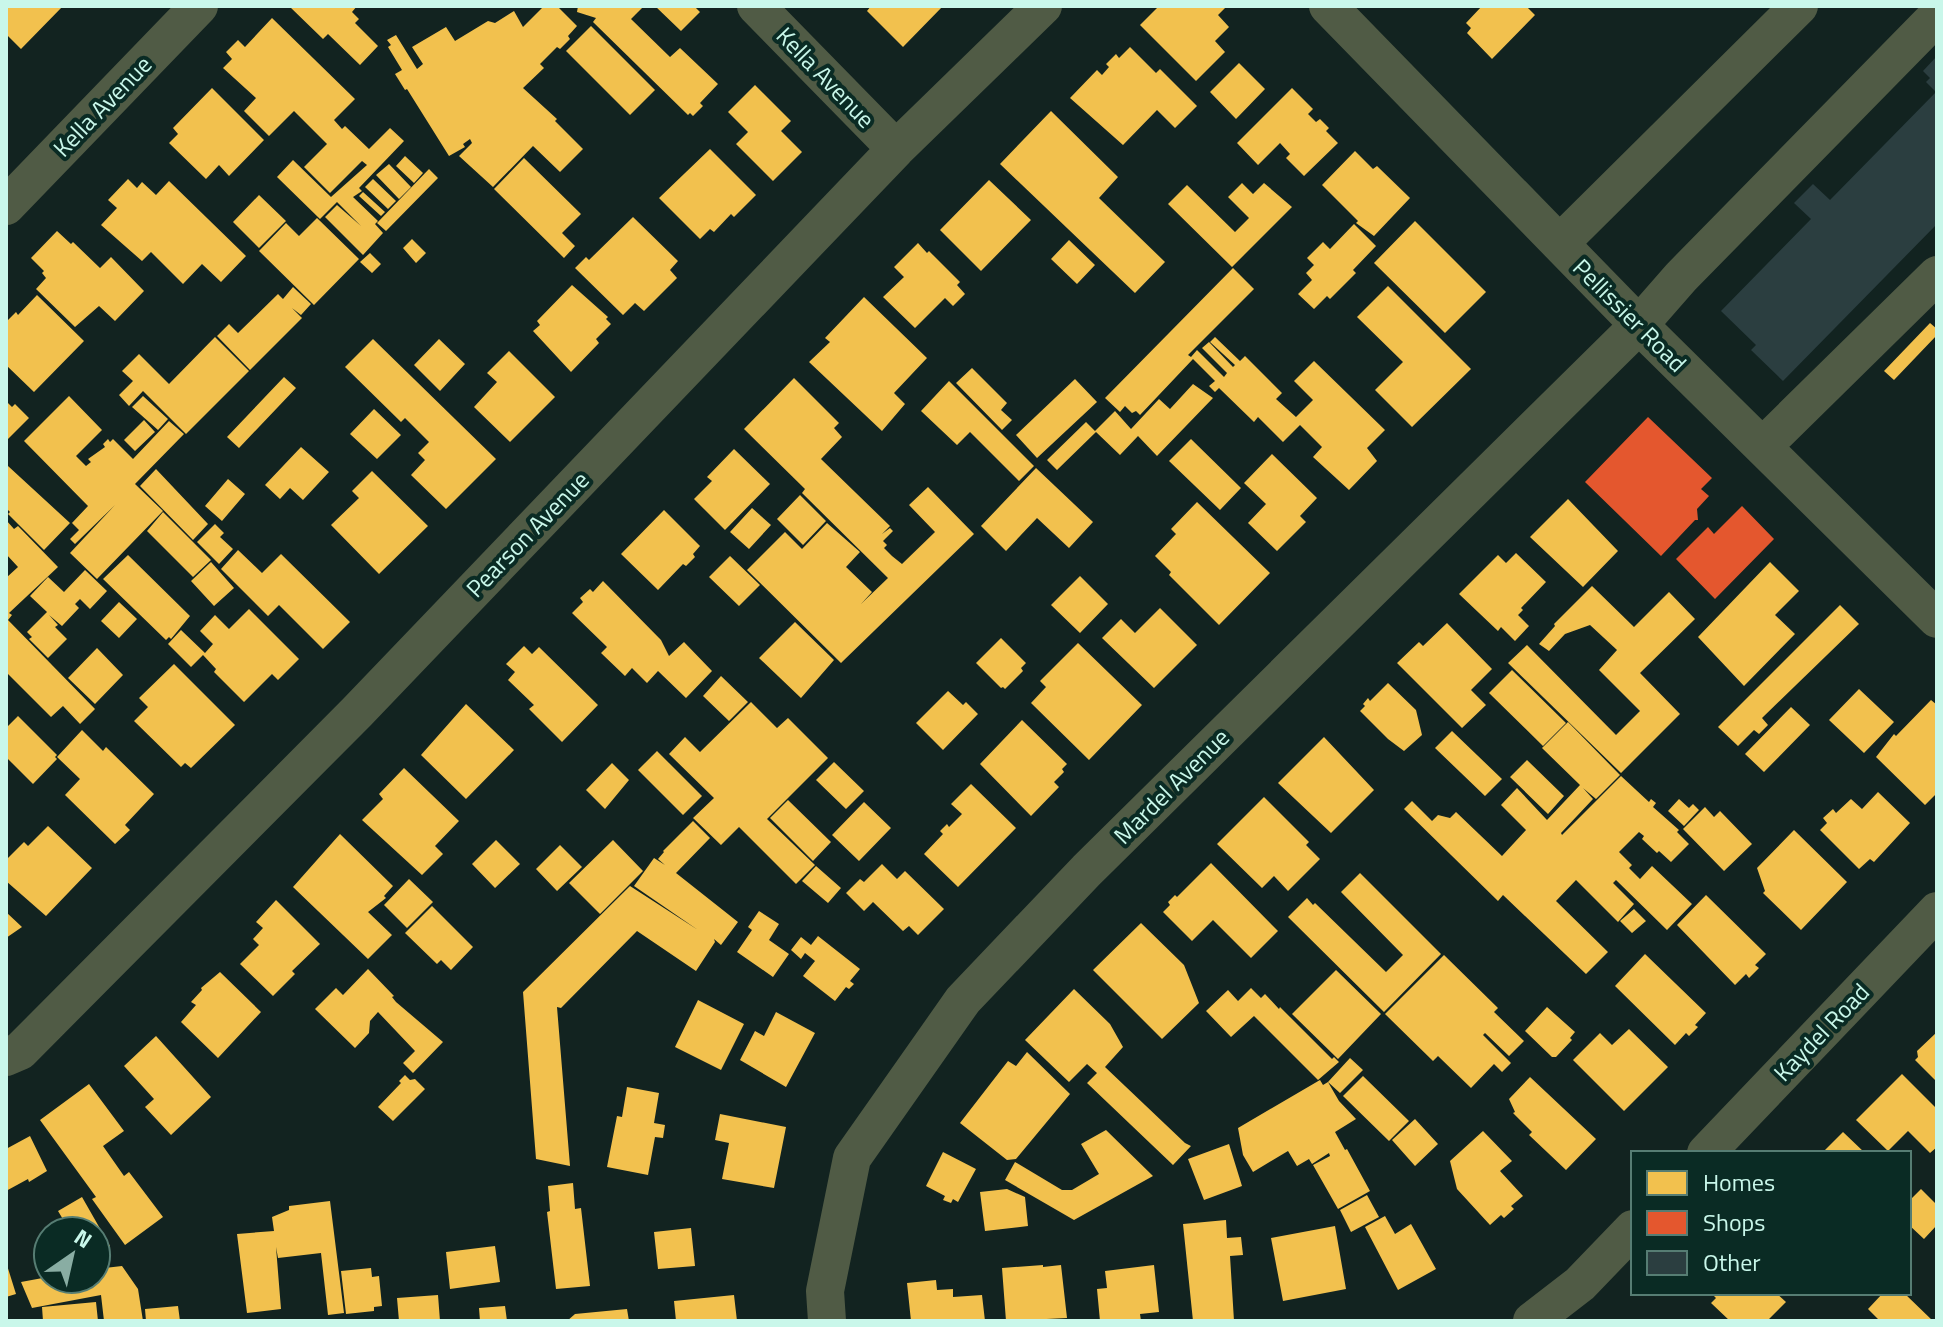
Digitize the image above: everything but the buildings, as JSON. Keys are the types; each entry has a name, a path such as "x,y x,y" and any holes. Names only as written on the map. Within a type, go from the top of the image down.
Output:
{"street":[{"name":"Kella Avenue","path":"6,206 199,6"},
{"name":"Kella Avenue","path":"756,6 896,149"},
{"name":"Pearson Avenue","path":"6,1057 20,1051 357,712 896,149 1043,6"},
{"name":"Pellissier Road","path":"1328,6 1639,325 1937,619"},
{"path":"1560,243 1799,6"},
{"name":"Mardel Avenue","path":"827,1321 825,1291 852,1158 963,1000 1098,859 1639,325 1681,277 1937,16"},
{"path":"1763,446 1937,275"},
{"name":"Kaydel Road","path":"1708,1151 1937,911"},
{"path":"1532,1321 1580,1284 1631,1231"}]}
